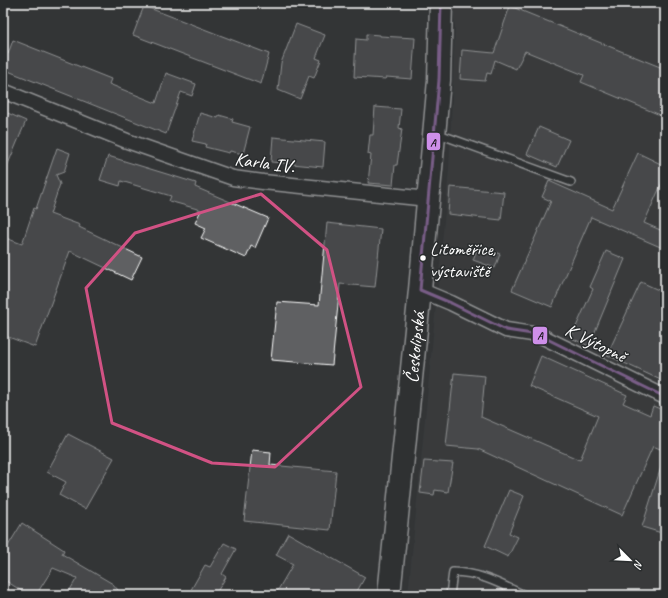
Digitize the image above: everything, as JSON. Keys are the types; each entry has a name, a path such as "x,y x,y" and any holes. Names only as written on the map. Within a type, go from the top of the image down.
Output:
{"main road":[{"name":"Českolipská","path":"389,595 420,290 439,80 441,3"}],"street":[{"name":"Karla IV.","path":"3,91 104,132 233,178 428,199"},
{"name":"K Výtopně","path":"420,290 452,303 506,330 540,335 665,397"}],"lane":[{"path":"434,132 571,182"},
{"path":"450,595 453,572 463,572 496,581 524,595"}],"highlighted area":[{"path":"261,194 327,250 361,387 275,467 212,463 112,423 86,288 135,233"}],"shaded area":[{"path":"452,3 665,3 665,595 408,595 449,170 455,27"}],"building":[{"path":"144,6 269,54 261,84 133,35"},
{"path":"510,6 665,69 665,117 581,82 584,75 525,51 516,69 495,60 491,74 487,73 485,81 460,79 462,50 494,53"},
{"path":"296,24 325,35 316,58 321,60 314,78 309,76 300,99 278,90 281,63"},
{"path":"366,34 415,38 412,79 354,77 356,39 366,40"},
{"path":"13,40 111,79 109,84 156,103 166,73 196,84 192,96 181,92 166,134 3,69 3,52 8,54"},
{"path":"375,107 401,109 399,128 402,129 393,185 368,183 371,155 368,154 370,135 373,135"},
{"path":"3,111 26,121 3,176"},
{"path":"200,113 218,118 219,115 233,119 232,122 250,127 243,154 230,151 229,153 205,147 206,144 192,141"},
{"path":"539,127 569,140 557,167 527,154"},
{"path":"273,137 325,142 323,167 271,162"},
{"path":"57,148 70,153 64,172 56,175 60,184 50,214 80,225 79,227 142,257 131,280 70,251 35,347 3,335 3,237 22,244"},
{"path":"638,153 665,166 665,176 644,223 665,232 665,249 591,217 552,307 512,290 551,201 542,197 549,181 612,209"},
{"path":"108,156 196,183 195,187 268,218 255,248 251,246 246,258 201,238 206,228 195,223 201,210 169,201 171,196 121,181 120,186 100,180"},
{"path":"450,187 504,192 501,220 448,214"},
{"path":"327,223 381,229 375,287 340,284 332,365 271,360 277,302 319,305"},
{"path":"478,246 500,254 495,268 473,260"},
{"path":"606,251 625,259 589,346 571,338 593,289 590,287"},
{"path":"641,282 665,293 665,382 607,355"},
{"path":"541,356 627,395 623,403 650,415 653,406 665,411 665,451 653,446 622,515 478,449 446,446 454,373 485,376 481,417 580,460 598,416 529,386"},
{"path":"68,434 114,458 85,509 59,495 66,482 47,472"},
{"path":"252,450 271,452 270,465 336,471 330,530 244,521"},
{"path":"424,461 453,463 448,492 435,490 434,495 420,493"},
{"path":"662,464 665,464 665,534 642,527"},
{"path":"509,490 524,496 509,533 518,537 508,557 485,546"},
{"path":"22,523 64,550 62,554 113,584 122,595 67,595 77,578 53,568 36,595 28,595 3,579 3,554"},
{"path":"288,533 365,577 355,595 275,595 293,564 276,555"},
{"path":"224,543 236,549 222,574 226,577 215,595 188,595 205,565 210,567"}],"transit line":[{"name":"A","path":"441,3 439,80 420,290 451,303 506,330 539,335 665,397"}],"place":[{"name":"Litoměřice, výstaviště","path":"423,258"}]}
